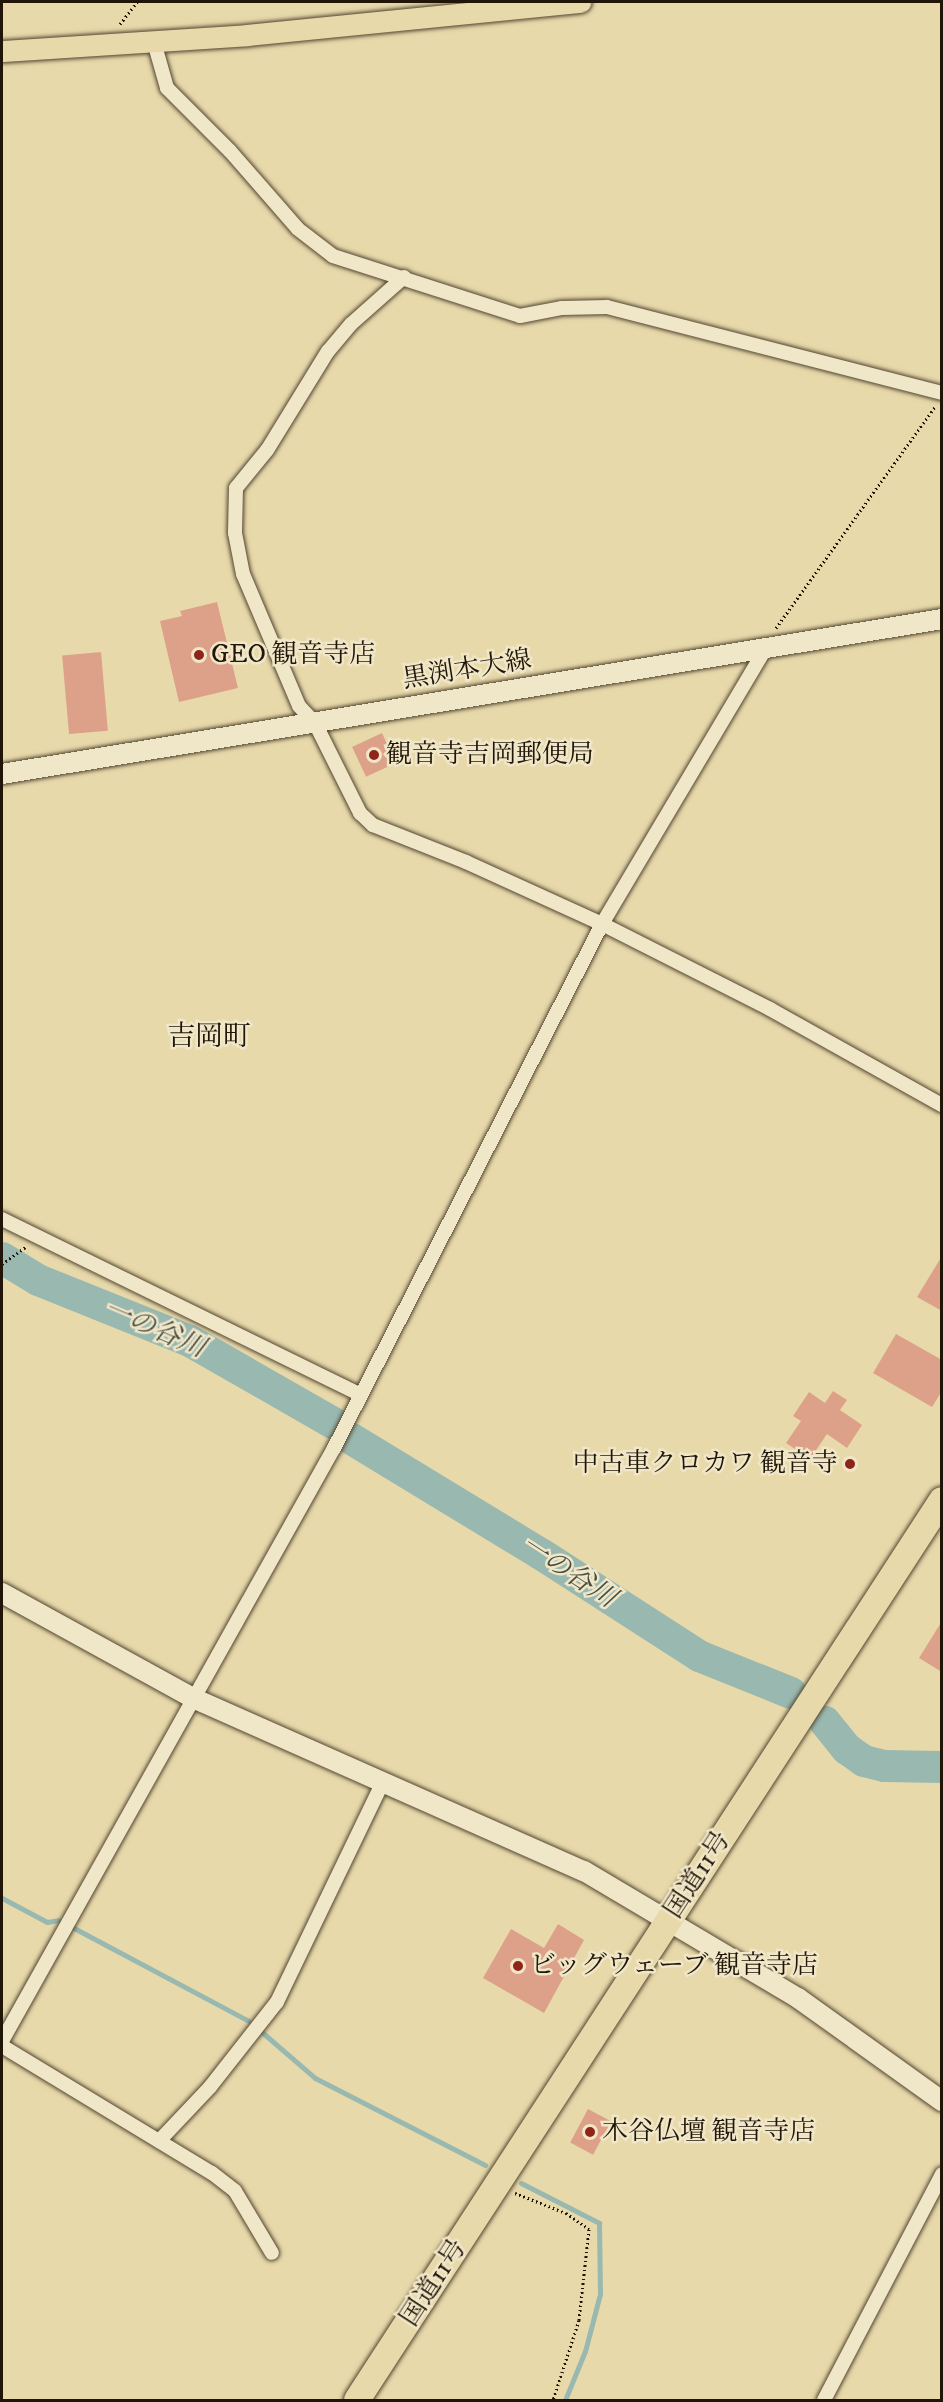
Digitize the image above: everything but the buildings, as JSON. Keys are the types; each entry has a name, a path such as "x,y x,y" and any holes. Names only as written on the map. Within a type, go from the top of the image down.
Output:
{"highway":[{"name":"国道11号","path":"357,2400 942,1500"}],"main road":[{"path":"2,51 154,42 579,2"}],"street":[{"path":"154,42 167,88 230,151 298,229 333,256 520,316 562,308 607,307 942,393"},
{"path":"404,278 351,324 328,351 267,450 236,488 235,533 243,574 299,706 315,723 355,804 373,825 466,862 602,924 770,1009 942,1105"},
{"name":"黒渕本大線","path":"2,774 942,619"},
{"path":"2,2041 334,1448 359,1394 602,924 766,648"},
{"path":"2,1219 359,1394"},
{"path":"2,1593 195,1699 384,1780 584,1871 798,1998 942,2101"},
{"path":"159,2141 210,2087 277,2002 384,1780"},
{"path":"2,2046 159,2141 235,2191 272,2253"},
{"path":"825,2400 942,2174"}],"path":[{"path":"123,44 120,20 137,2"},
{"path":"766,648 782,619 942,399"},
{"path":"2,1264 14,1258"},
{"path":"497,2185 566,2213 589,2229 579,2320 553,2400"}],"waterway":[{"name":"一の谷川","path":"2,1258 38,1280 190,1341 335,1424"},
{"name":"一の谷川","path":"350,1438 541,1554 699,1656 791,1693"},
{"name":"一の谷川","path":"825,1722 847,1749 864,1761 884,1766 942,1767"},
{"path":"2,1898 47,1922 58,1920"},
{"path":"72,1927 249,2021"},
{"path":"263,2033 315,2078 485,2165"},
{"path":"521,2183 599,2223 600,2294 585,2351 565,2400"}],"place":[{"name":"GEO 観音寺店","path":"199,655"},
{"name":"観音寺吉岡郵便局","path":"374,755"},
{"name":"中古車クロカワ 観音寺","path":"850,1464"},
{"name":"ビッグウェーブ 観音寺店","path":"518,1966"},
{"name":"木谷仏壇 観音寺店","path":"590,2132"}],"district":[{"name":"吉岡町","path":"209,1037"}]}
